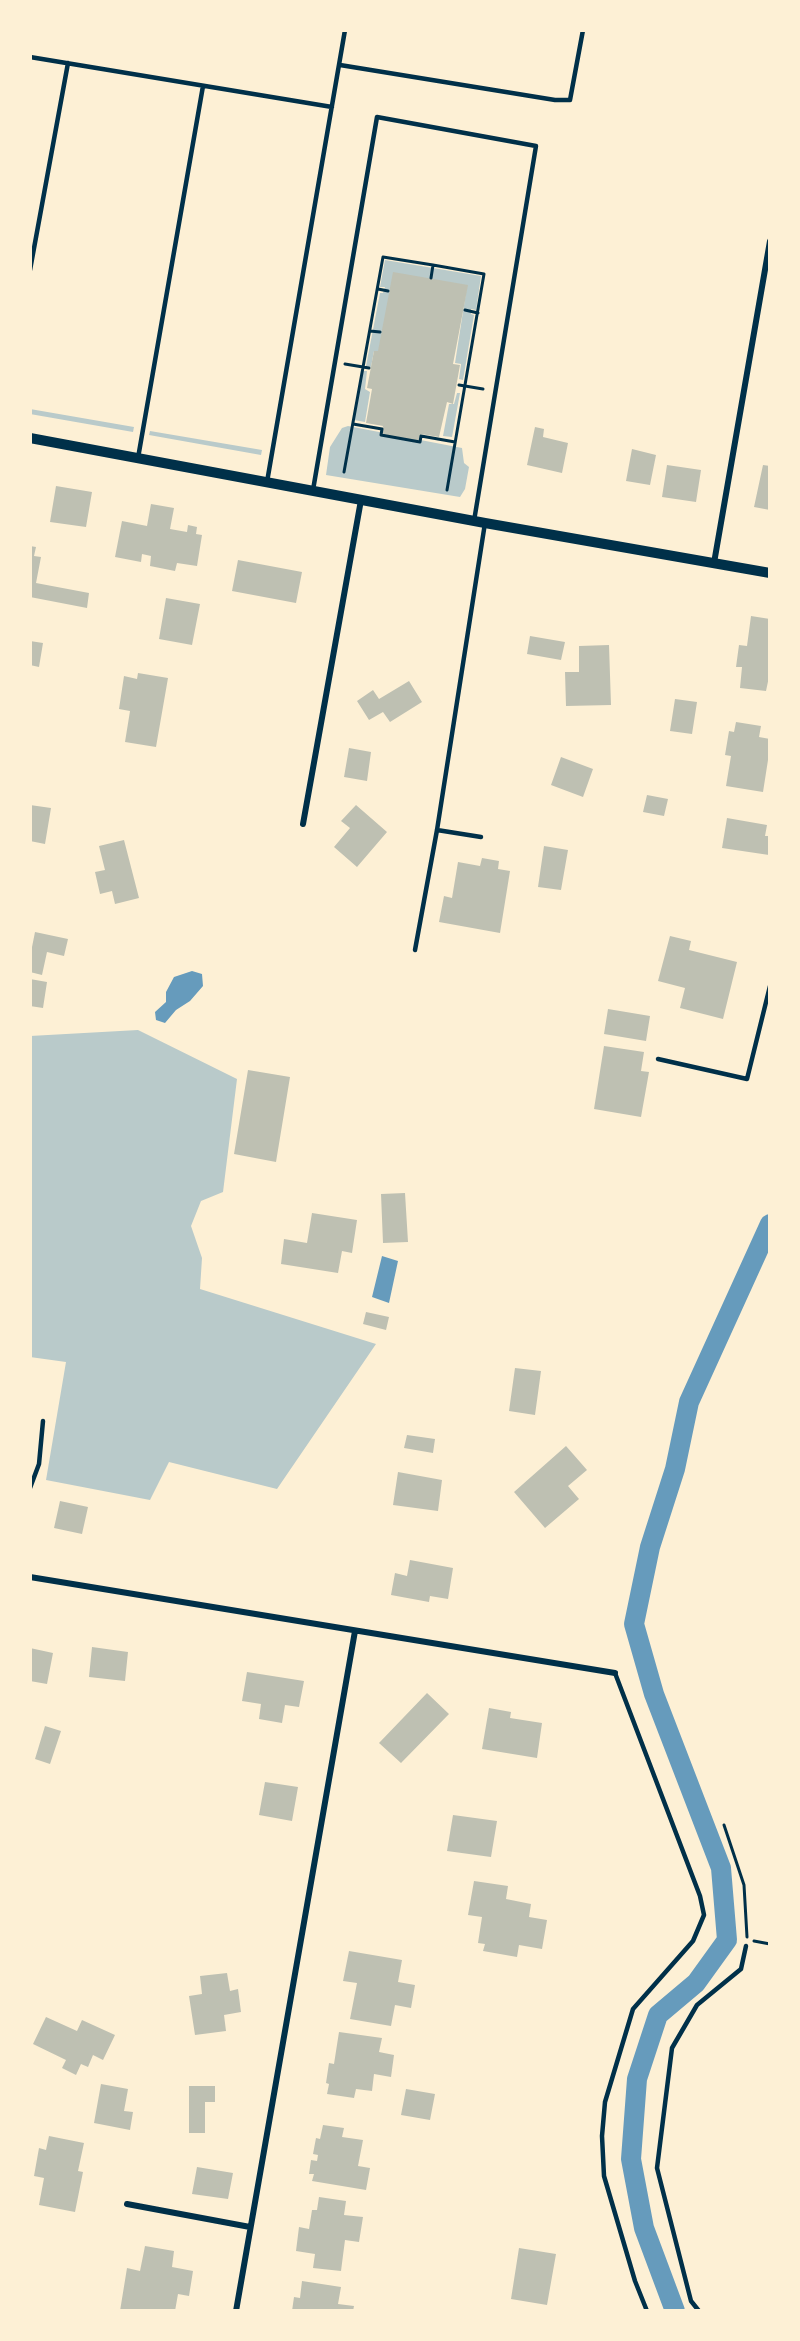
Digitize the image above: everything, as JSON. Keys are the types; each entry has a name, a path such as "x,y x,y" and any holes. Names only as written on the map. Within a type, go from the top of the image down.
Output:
{"street":[{"path":"714,563 770,241"},
{"path":"30,438 480,522 770,573"},
{"path":"303,824 361,500"},
{"path":"30,1577 615,1673"},
{"path":"236,2311 355,1631"},
{"path":"127,2204 250,2227"}],"lane":[{"path":"267,482 345,30"},
{"path":"340,64 555,100 570,100 583,30"},
{"path":"30,57 333,107"},
{"path":"30,270 68,63"},
{"path":"138,458 203,86"},
{"path":"313,491 377,117 536,146 437,830 415,950"},
{"path":"437,830 481,837"},
{"path":"658,1059 747,1079 770,986"},
{"path":"30,1488 39,1464 43,1421"},
{"path":"615,1673 700,1896 704,1915 693,1941 633,2009 605,2102 602,2136 604,2176 635,2281 647,2311"},
{"path":"699,2311 691,2301 657,2168 672,2048 697,2006 741,1970 746,1946"}],"path":[{"path":"344,472 383,257 433,265 484,274 447,490"},
{"path":"431,278 433,265"},
{"path":"378,290 388,291"},
{"path":"465,310 477,313"},
{"path":"370,331 380,332"},
{"path":"345,364 369,368"},
{"path":"459,385 483,389"},
{"path":"353,424 382,429 381,435 420,442 421,436 455,442"},
{"path":"724,1825 744,1885 747,1940 770,1944"}],"shaded area":[{"path":"385,260 481,276 476,310 471,309 471,314 474,315 463,380 459,379 461,364 455,363 467,286 379,351 374,351 371,367 366,366 380,293 383,293 385,287 380,287"},
{"path":"363,371 367,371 365,389 370,392 365,422 354,420"},
{"path":"457,393 460,393 452,437 443,436 449,404 454,404"},
{"path":"30,409 134,427 133,432 30,414"},
{"path":"348,426 462,448 464,463 469,467 465,489 460,497 326,475 330,447 342,428"},
{"path":"150,431 262,450 261,455 149,435"},
{"path":"138,1030 237,1079 223,1192 201,1201 191,1226 202,1258 200,1289 376,1344 277,1489 169,1462 150,1500 46,1480 66,1362 30,1357 30,1036"}],"water":[{"path":"192,971 202,974 203,986 165,1023 156,1020 155,1012 166,1002 166,992 174,977"},
{"path":"382,1256 398,1261 389,1303 372,1297"}],"building":[{"path":"393,272 468,285 453,364 460,365 453,404 447,402 439,437 421,434 420,441 381,434 383,426 366,423 372,389 367,388 374,351 378,351"},
{"path":"535,427 544,429 543,437 568,443 562,473 527,465"},
{"path":"632,449 656,455 650,485 626,481"},
{"path":"667,465 701,470 696,502 662,497"},
{"path":"763,465 770,466 770,510 754,507"},
{"path":"56,486 92,492 86,527 50,522"},
{"path":"151,504 174,508 170,529 187,532 188,525 197,527 196,534 202,535 197,566 177,563 175,571 150,566 151,556 142,554 141,562 115,557 122,521 147,526"},
{"path":"30,546 36,547 34,556 41,557 36,583 89,593 87,608 30,597"},
{"path":"238,560 302,572 296,603 232,591"},
{"path":"166,598 200,604 192,645 159,639"},
{"path":"751,616 770,619 770,672 766,691 740,688 742,667 736,667 739,645 747,646"},
{"path":"530,636 565,642 561,660 527,654"},
{"path":"30,641 43,643 39,667 30,665"},
{"path":"609,645 611,705 566,706 565,672 579,672 579,646"},
{"path":"138,673 168,678 156,747 125,742 130,711 119,709 124,676 137,679"},
{"path":"409,681 422,702 390,722 383,712 369,720 357,701 373,690 379,699"},
{"path":"675,699 697,702 692,734 670,731"},
{"path":"736,722 761,726 759,737 770,739 770,761 768,760 763,792 726,786 731,756 725,755 729,731 734,732"},
{"path":"349,748 371,752 367,781 344,777"},
{"path":"561,757 593,769 583,797 551,785"},
{"path":"647,795 668,799 664,816 643,812"},
{"path":"30,805 51,808 45,844 30,841"},
{"path":"356,805 387,832 357,867 334,847 350,828 341,821"},
{"path":"727,818 767,825 765,836 770,836 769,855 722,848"},
{"path":"124,840 139,898 115,904 112,891 100,894 95,872 105,870 99,846"},
{"path":"544,846 568,850 561,890 538,887"},
{"path":"482,858 499,861 498,869 510,871 500,933 439,922 444,896 452,898 458,862 480,866"},
{"path":"35,932 68,939 64,956 47,952 42,975 30,972 30,957"},
{"path":"670,936 691,941 689,950 737,962 723,1019 680,1008 685,988 658,981"},
{"path":"30,979 47,982 43,1008 30,1006"},
{"path":"608,1009 650,1016 646,1041 604,1034"},
{"path":"604,1046 644,1052 641,1071 649,1072 641,1117 594,1109"},
{"path":"248,1070 290,1077 276,1162 234,1154"},
{"path":"405,1193 408,1242 383,1243 381,1194"},
{"path":"312,1213 357,1220 352,1253 342,1251 338,1273 281,1264 284,1239 307,1243"},
{"path":"366,1312 389,1317 386,1330 363,1324"},
{"path":"515,1368 541,1371 535,1415 509,1411"},
{"path":"407,1435 435,1439 433,1453 404,1448"},
{"path":"566,1446 587,1470 568,1486 579,1499 545,1528 514,1492"},
{"path":"398,1472 442,1480 438,1511 393,1505"},
{"path":"60,1501 88,1507 82,1534 54,1528"},
{"path":"410,1560 453,1568 448,1599 430,1596 429,1602 391,1595 395,1573 407,1576"},
{"path":"92,1647 128,1652 125,1681 89,1677"},
{"path":"30,1648 53,1653 47,1684 30,1681"},
{"path":"247,1672 304,1681 299,1707 285,1705 282,1723 259,1719 261,1704 242,1701"},
{"path":"427,1693 449,1714 401,1763 379,1743"},
{"path":"489,1708 511,1712 510,1718 542,1723 537,1758 482,1749"},
{"path":"45,1726 61,1731 50,1764 35,1759"},
{"path":"265,1782 298,1787 292,1821 259,1815"},
{"path":"453,1815 497,1821 491,1857 447,1851"},
{"path":"474,1881 508,1886 506,1899 531,1904 529,1917 547,1920 542,1949 519,1945 517,1957 483,1951 485,1944 478,1943 482,1917 468,1915"},
{"path":"349,1951 402,1960 398,1982 415,1985 411,2008 395,2005 391,2026 350,2019 357,1983 343,1981"},
{"path":"227,1973 230,1991 238,1989 241,2012 224,2015 226,2031 195,2035 189,1996 202,1994 200,1976"},
{"path":"46,2017 77,2031 82,2020 115,2035 103,2060 93,2055 88,2067 81,2064 76,2075 62,2068 66,2060 33,2044"},
{"path":"339,2032 382,2038 379,2052 394,2055 391,2077 374,2074 372,2091 356,2089 354,2098 327,2094 329,2063 334,2064"},
{"path":"101,2084 128,2089 124,2111 133,2112 130,2130 94,2123"},
{"path":"189,2086 215,2086 215,2102 205,2102 205,2133 189,2133"},
{"path":"406,2089 435,2094 430,2120 401,2115"},
{"path":"323,2125 344,2128 342,2137 363,2140 358,2166 370,2168 366,2190 312,2181 314,2174 309,2174 311,2160 317,2161 318,2155 313,2154 316,2138 320,2139"},
{"path":"49,2136 84,2143 78,2171 83,2172 75,2212 39,2205 44,2178 34,2176 39,2148 46,2150"},
{"path":"197,2167 233,2173 228,2199 192,2194"},
{"path":"319,2197 346,2201 344,2215 363,2217 359,2242 345,2240 341,2271 313,2268 315,2254 296,2251 299,2227 309,2229 312,2210 317,2210"},
{"path":"145,2246 174,2251 172,2267 193,2271 189,2296 178,2294 175,2311 120,2311 127,2268 140,2271"},
{"path":"519,2248 556,2254 547,2305 511,2299"},
{"path":"302,2281 341,2287 338,2304 354,2306 353,2311 292,2311 294,2297 300,2298"}],"waterway":[{"path":"675,2311 644,2228 631,2159 637,2079 658,2015 696,1983 727,1940 721,1868 654,1694 634,1624 650,1547 675,1469 689,1402 770,1224"}]}
